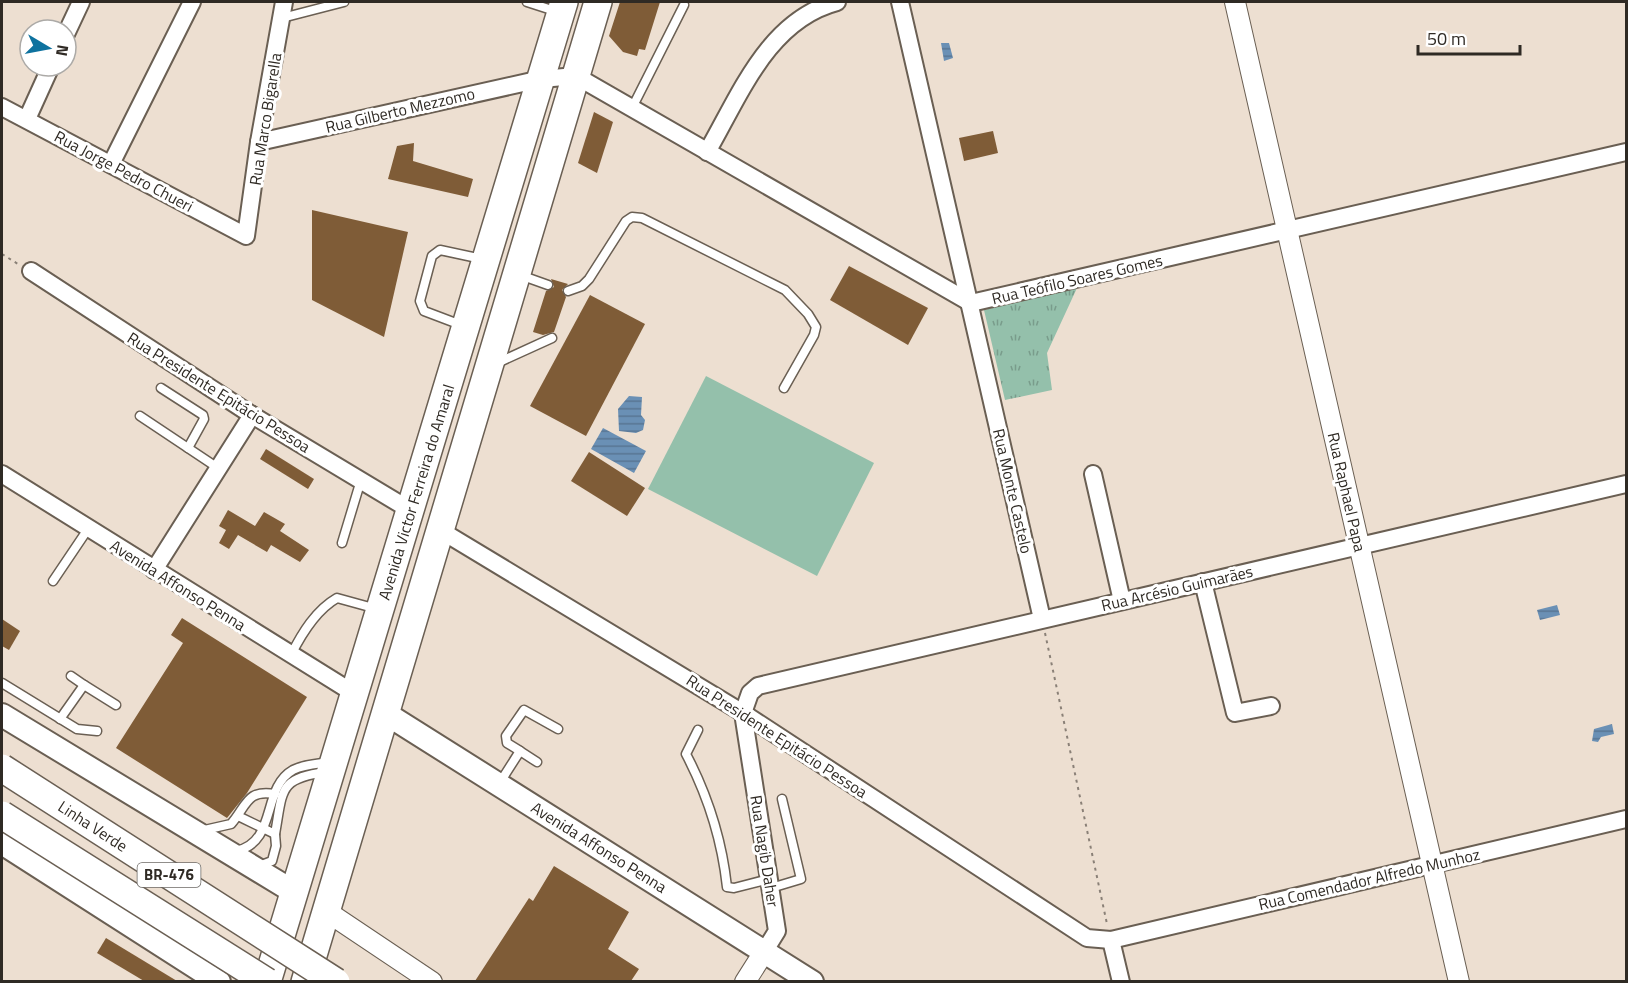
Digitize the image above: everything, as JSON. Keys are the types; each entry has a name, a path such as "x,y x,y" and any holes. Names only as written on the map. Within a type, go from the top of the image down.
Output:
{"highway":[{"name":"Avenida Victor Ferreira do Amaral","path":"305,981 598,2"},
{"name":"Avenida Victor Ferreira do Amaral","path":"267,981 562,7"},
{"name":"Linha Verde","path":"2,768 336,981"},
{"path":"2,815 267,981"}],"main road":[{"name":"Avenida Affonso Penna","path":"386,713 812,981"},
{"path":"2,715 294,892"},
{"path":"2,843 219,981"}],"street":[{"path":"74,18 81,2"},
{"path":"111,164 192,2"},
{"name":"Rua Marco Bigarella","path":"246,236 259,142 284,2"},
{"path":"707,152 759,64 784,30 801,16 837,2"},
{"name":"Rua Monte Castelo","path":"900,2 1042,619"},
{"name":"Rua Raphael Papa","path":"1235,2 1459,981"},
{"name":"Rua Gilberto Mezzomo","path":"259,142 541,79 576,76"},
{"name":"Rua Teófilo Soares Gomes","path":"576,76 970,303 1626,152"},
{"path":"27,118 45,78"},
{"name":"Rua Jorge Pedro Chueri","path":"2,107 27,118 246,236"},
{"name":"Rua Presidente Epitácio Pessoa","path":"31,271 252,415 410,510"},
{"path":"154,570 252,415"},
{"name":"Avenida Affonso Penna","path":"2,474 290,656 355,694"},
{"path":"1093,474 1122,601"},
{"name":"Rua Arcésio Guimarães","path":"743,713 750,693 767,682 1626,484"},
{"name":"Rua Presidente Epitácio Pessoa","path":"440,530 743,713 1087,938 1111,940"},
{"path":"1203,582 1235,713 1271,705"},
{"name":"Rua Nagib Daher","path":"743,713 777,931 745,981"},
{"name":"Rua Comendador Alfredo Munhoz","path":"1111,940 1626,819"},
{"path":"326,911 432,981"},
{"path":"1111,940 1121,981"}],"lane":[{"path":"282,18 344,2"},
{"path":"527,2 562,7"},
{"path":"632,108 684,5"},
{"path":"568,291 582,286 589,279 626,221 632,217 642,218 785,290 808,314 816,327 814,335 784,388"},
{"path":"465,327 423,311 421,307 420,301 432,256 440,250 486,260"},
{"path":"517,274 548,285"},
{"path":"489,366 518,356 552,338"},
{"path":"161,388 203,415 204,419 188,448"},
{"path":"140,416 218,468"},
{"path":"342,543 361,480"},
{"path":"53,581 88,529"},
{"path":"290,656 300,636 324,605 337,598 380,610"},
{"path":"71,676 116,705"},
{"path":"2,683 77,729 97,731"},
{"path":"60,719 84,685"},
{"path":"537,762 507,743 506,736 524,710 558,729"},
{"path":"698,730 686,754 701,784 724,863 727,887 801,879 782,800"},
{"path":"499,784 519,751"},
{"path":"229,852 250,848 270,815 279,784 293,771 305,766 332,767"},
{"path":"252,866 262,866 272,861 282,797 289,782 332,767"},
{"path":"197,833 205,828 231,824 251,795 263,792 275,794"},
{"path":"238,816 275,834"}],"path":[{"path":"2,254 31,271"},
{"path":"1042,619 1111,940"}],"green space":[{"path":"1077,288 1047,353 1052,390 1005,400 984,310"},
{"path":"706,376 874,463 817,576 648,489"}],"water":[{"path":"941,43 949,43 953,58 944,61"},
{"path":"629,396 642,397 641,415 645,420 643,430 636,433 619,431 618,409"},
{"path":"603,428 646,451 634,473 591,449"},
{"path":"1557,605 1560,615 1540,620 1537,610"},
{"path":"1612,724 1614,734 1601,737 1598,742 1592,741 1594,729"}],"building":[{"path":"620,2 660,2 645,50 639,49 637,56 623,52 609,36"},
{"path":"594,112 613,122 597,173 578,163"},
{"path":"993,131 998,153 964,161 959,138"},
{"path":"414,143 413,161 473,179 468,197 388,179 397,146"},
{"path":"312,210 408,232 384,337 312,300"},
{"path":"849,266 928,308 908,345 830,300"},
{"path":"551,279 568,284 562,290 566,297 554,332 543,335 533,332 546,291 554,287"},
{"path":"590,295 645,324 586,436 530,406"},
{"path":"266,449 314,479 308,489 260,459"},
{"path":"589,452 645,488 627,516 571,481"},
{"path":"228,510 255,526 264,512 285,524 280,531 309,550 300,562 271,545 267,552 238,535 229,549 219,543 226,530 219,526"},
{"path":"182,618 307,697 247,793 227,818 116,748 183,643 171,635"},
{"path":"2,619 20,631 9,650 2,646"},
{"path":"554,866 629,912 608,949 639,969 631,981 475,981 529,898 533,901"},
{"path":"106,938 177,981 144,981 97,953"}]}
